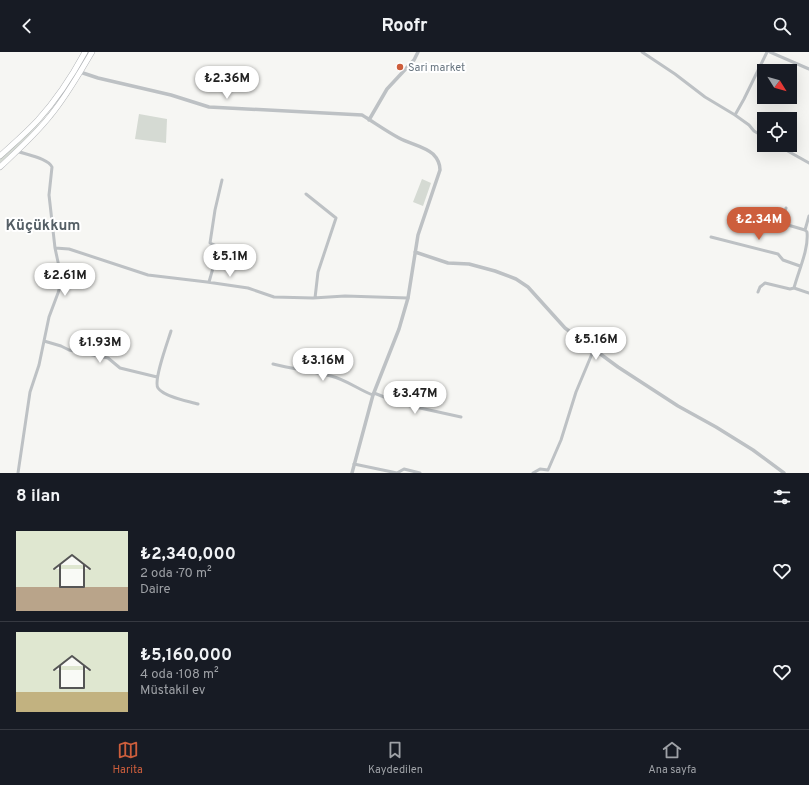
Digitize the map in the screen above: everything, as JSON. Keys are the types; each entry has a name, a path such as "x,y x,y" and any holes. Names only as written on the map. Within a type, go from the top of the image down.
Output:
{"highway":[{"path":"0,167 51,115 78,70 85,52"},
{"path":"0,156 42,115 92,52"}],"street":[{"path":"370,120 387,88 414,60 418,52"},
{"path":"642,52 675,74 705,97 735,115 757,133"},
{"path":"735,115 767,52"},
{"path":"770,52 809,69"},
{"path":"78,70 98,78 171,95 208,107 362,115 401,139 432,153 440,164 440,170 423,218 415,252 408,298 399,329 374,394 352,473"},
{"path":"17,151 32,157 44,159 52,167 49,195 61,276 61,282 49,317 29,398 18,473"},
{"path":"789,152 809,163"},
{"path":"209,282 219,247 210,243 215,210 222,180"},
{"path":"306,194 336,218 318,272 316,298"},
{"path":"786,208 781,223 805,230"},
{"path":"794,288 808,236 805,230 809,216"},
{"path":"711,237 778,254 783,260 800,266"},
{"path":"56,248 69,249 148,275 248,288 274,297 316,298 345,296 408,298"},
{"path":"415,252 448,263 475,265 516,279 528,287 565,328 618,367 678,406 753,450 784,473"},
{"path":"758,292 760,287 765,282 790,289 794,288 809,293"},
{"path":"171,332 157,377 158,389 169,396 198,404"},
{"path":"44,341 69,350 108,358 120,368 157,377"},
{"path":"533,473 540,469 548,470 561,440 576,392 594,349"},
{"path":"273,364 290,369 332,376 346,381 365,392 402,404 460,417"},
{"path":"354,464 397,473 404,469 420,473"}],"shaded area":[{"path":"68,83 70,84 46,116 0,163 0,159 14,146"},
{"path":"139,114 167,119 166,143 135,139"},
{"path":"422,179 431,183 423,206 413,202"}],"place":[{"name":"Sari market","path":"400,67"}],"district":[{"name":"Küçükkum","path":"43,225"}]}
